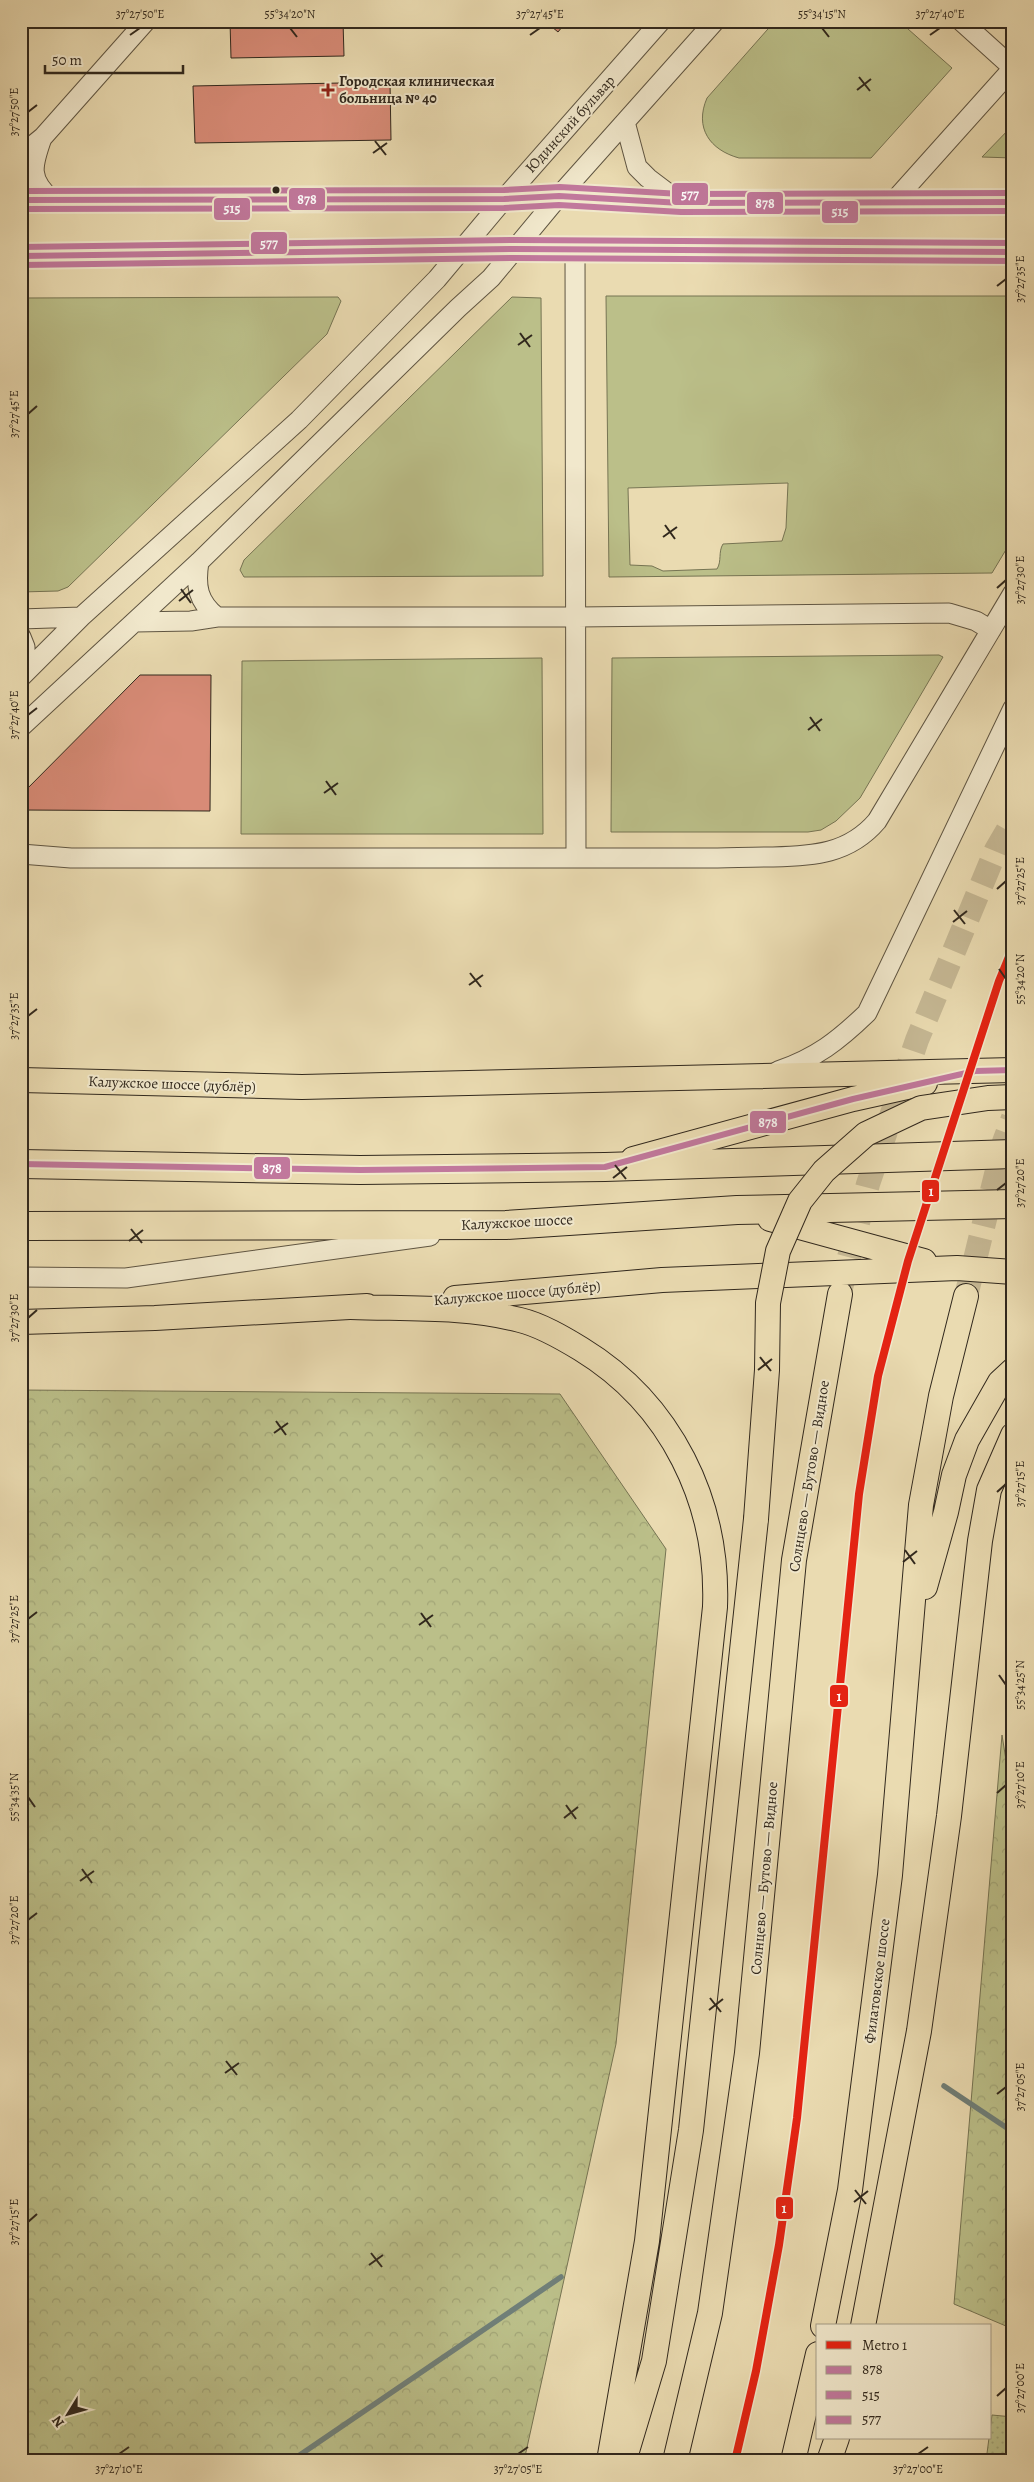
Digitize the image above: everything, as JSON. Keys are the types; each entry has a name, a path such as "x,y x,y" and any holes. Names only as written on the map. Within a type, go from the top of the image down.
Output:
{"highway":[{"path":"21,1164 360,1170 605,1167 1013,1154"},
{"name":"Калужское шоссе","path":"21,1226 506,1225 738,1210 1013,1204"}],"main road":[{"name":"Калужское шоссе (дублёр)","path":"21,1080 302,1088 1013,1070"},
{"path":"605,1167 853,1099 975,1071"},
{"path":"624,2461 654,2361 691,2130 756,1519 767,1370 768,1303 778,1251 800,1201 824,1171 866,1134 921,1108 988,1098 1013,1097"},
{"path":"738,1210 888,1253 957,1268"},
{"name":"Калужское шоссе (дублёр)","path":"21,1322 155,1318 351,1307 662,1280 957,1268 1013,1272"},
{"name":"Солнцево — Бутово — Видное","path":"675,2461 710,2313 742,2091 794,1560 840,1294"},
{"path":"912,1634 921,1505 941,1396 966,1296"},
{"path":"351,1307 489,1312 523,1320 564,1339 589,1354 629,1384 671,1435 697,1489 708,1526 716,1578 715,1607 668,2059 647,2240 609,2461"},
{"path":"912,1634 946,1512 954,1475 967,1440 1000,1382 1013,1370"},
{"path":"863,2324 919,2031 948,1816 980,1541 989,1490 1013,1435"},
{"name":"Филатовское шоссе","path":"823,2324 850,2190 873,2013 890,1875 912,1634"},
{"path":"793,2461 816,2363"},
{"path":"830,2461 836,2440"}],"street":[{"path":"21,155 43,137 146,21"},
{"name":"Юдинский бульвар","path":"23,675 81,617 299,420 437,279 504,198 661,21"},
{"path":"21,727 199,562 458,308 491,278 559,196 715,21"},
{"path":"894,202 1013,68 961,21"},
{"path":"625,122 638,167 648,178 680,203"},
{"path":"43,137 35,158 34,175 38,188 52,200"},
{"path":"21,200 504,198 559,196 680,203 1013,202"},
{"path":"21,256 515,249 1013,252"},
{"path":"575,249 576,858"},
{"path":"199,562 198,590 203,604 217,617"},
{"path":"21,854 72,858 576,858 805,856 829,853 851,843 869,831 886,807 1013,593"},
{"path":"135,622 191,621 217,617 577,617 949,613 962,615 991,630"},
{"path":"21,618 81,617"},
{"path":"21,637 25,647 23,675"},
{"path":"764,1076 804,1062 842,1038 868,1013 1013,708"},
{"path":"21,1277 126,1278 506,1225"}],"green space":[{"path":"775,21 899,21 952,68 871,158 739,158 720,149 707,136 702,119 703,109 707,98"},
{"path":"1013,125 1013,158 982,157"},
{"path":"606,296 1013,296 1013,538 992,573 609,577","holes":["788,483 786,528 782,541 723,544 717,569 663,571 652,566 630,565 628,488"]},
{"path":"338,297 341,301 327,334 68,587 58,591 21,592 21,298"},
{"path":"512,297 541,298 543,576 244,577 240,570 244,560"},
{"path":"939,655 943,657 860,798 836,821 821,830 808,832 611,832 612,658"},
{"path":"542,658 543,834 241,834 242,661"},
{"path":"21,1390 560,1394 666,1549 616,2044 524,2461 21,2461"},
{"path":"1002,1735 1013,1804 1013,2329 954,2304"},
{"path":"992,2415 1013,2417 1013,2461 986,2461 989,2440 992,2440"}],"building":[{"path":"230,21 343,21 344,56 231,58"},
{"path":"545,21 567,21 558,32"},
{"path":"390,82 391,140 195,143 193,86"},
{"path":"140,675 211,675 210,811 21,810 21,795"}],"waterway":[{"path":"944,2086 1013,2132"},
{"path":"291,2461 561,2277"}],"tunnel":[{"path":"840,1292 868,1184 917,1040 996,850 1013,821"},
{"path":"966,1296 1004,1142 1013,1118"}],"metro line":[{"name":"1","path":"735,2461 756,2371 779,2245 797,2118 859,1494 878,1376 908,1261 999,981 1013,947"}],"transit line":[{"name":"577","path":"21,191 504,190 560,187 681,194 1013,193"},
{"name":"878","path":"21,200 504,199 559,196 681,203 1013,202"},
{"name":"515","path":"21,209 504,208 559,205 681,212 1013,211"},
{"name":"577","path":"21,247 515,240 1013,243"},
{"name":"878","path":"21,256 515,249 1013,252"},
{"name":"515","path":"21,265 515,258 1013,261"},
{"name":"878","path":"21,1164 360,1170 605,1167 853,1099 975,1071 1013,1070"}],"place":[{"name":"Городская клиническая больница № 40","path":"328,90"}]}
